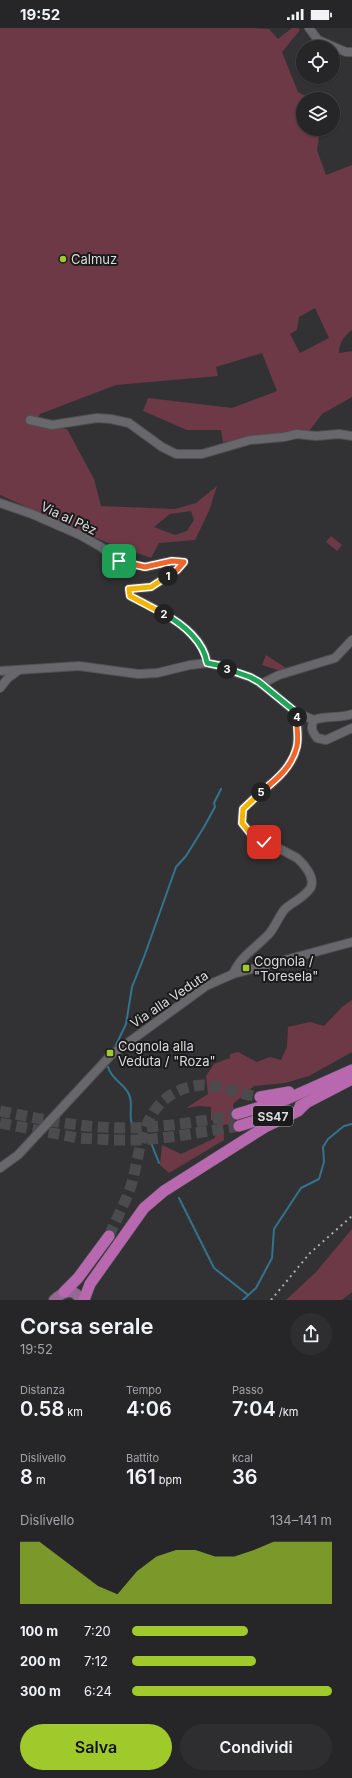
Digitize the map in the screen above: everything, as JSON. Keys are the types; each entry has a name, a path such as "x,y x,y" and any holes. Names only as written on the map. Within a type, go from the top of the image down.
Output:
{"highway":[{"name":"SS47","path":"237,1114 287,1100 352,1070"},
{"name":"SS47","path":"239,1126 306,1103 352,1079"},
{"path":"260,1097 273,1096 295,1090 303,1092"},
{"path":"84,1300 90,1284 144,1208 164,1191 265,1127 298,1111 306,1103"},
{"path":"64,1292 78,1278 109,1236"}],"main road":[{"path":"54,1300 64,1292 72,1292 79,1297 80,1300"}],"street":[{"path":"310,28 318,40 346,52 352,52"},
{"path":"30,420 52,425 97,418 111,418 129,423 162,448 176,454 202,454 250,440 284,437 297,434 316,436 339,434 352,436"},
{"name":"Via al Pèz","path":"0,503 32,514 80,535 101,547 119,561 145,567 172,561 184,562 177,570 151,587 129,589 130,596 176,621 195,639 206,653 207,663"},
{"path":"261,684 279,675 335,658 352,640"},
{"path":"0,671 79,666 145,674 207,663 222,666 250,677 297,713 314,720 352,714"},
{"path":"0,688 8,678 20,670"},
{"path":"233,974 237,964 273,929 285,909 311,888 312,882 303,863 297,858 250,833 242,823 243,809 281,776 289,766 298,745 297,713"},
{"path":"314,720 312,730 317,738 321,739 326,740 352,728"},
{"name":"Via alla Veduta","path":"0,1168 18,1155 115,1052 206,986 233,974 352,942"}],"shaded area":[{"path":"0,28 252,28 269,29 278,39 292,28 298,28 300,30 282,52 298,92 296,92 296,136 319,136 317,150 326,175 352,165 352,330 342,340 339,353 352,351 352,397 322,414 310,430 223,442 221,430 187,430 143,411 148,398 232,408 277,391 262,353 216,367 218,376 116,385 40,414 35,425 67,429 94,479 101,506 175,509 196,503 217,486 209,511 195,540 159,543 151,558 108,543 0,495","holes":["315,308 329,338 300,353 290,334 297,330 299,317","191,511 194,520 187,531 175,535 154,527 170,514"]},
{"path":"331,536 342,545 337,551 326,542"},
{"path":"266,655 286,668 278,670 262,665"},
{"path":"352,1000 352,1052 309,1076 285,1083 254,1086 233,1104 235,1123 223,1125 224,1140 169,1173 160,1165 162,1145 181,1154 215,1138 217,1123 211,1120 211,1107 200,1106 186,1108 208,1094 206,1076 214,1064 230,1058 230,1054 238,1052 257,1062 270,1057 281,1060 287,1047 288,1027 310,1022 324,1026 342,1007"},
{"path":"352,1229 352,1292 342,1300 286,1300 316,1272"}],"waterway":[{"path":"115,1047 126,1024 132,987 176,867 186,856 204,827 215,807 214,803 221,789"},
{"path":"108,1067 111,1074 130,1095 131,1121 133,1126 137,1131 148,1135 159,1163"},
{"path":"243,1300 256,1288 272,1258 274,1229 301,1188 319,1179 324,1162 323,1147 328,1139 344,1126 352,1124"},
{"path":"179,1198 214,1268 248,1295"}],"tunnel":[{"path":"109,1236 131,1186 140,1147 148,1122 154,1111 163,1101 174,1093 192,1086 200,1085 218,1087 260,1097"},
{"path":"0,1111 69,1124 119,1128 178,1124 237,1114"},
{"path":"0,1123 78,1138 113,1140 144,1140 239,1126"}],"railway":[{"path":"271,1300 310,1253 352,1216"}],"place":[{"name":"Calmuz","path":"63,259"},
{"name":"Cognola / \"Toresela\"","path":"246,968"},
{"name":"Cognola alla Veduta / \"Roza\"","path":"110,1053"}],"route":[{"path":"119,561 145,567 172,561 184,562 177,570 151,587 129,589 130,596 176,621 195,639 206,653 207,663 222,666 231,671 250,677 259,682 275,697 297,713 296,726 298,745 289,766 281,776 243,809 242,823 250,833 264,842"}]}
